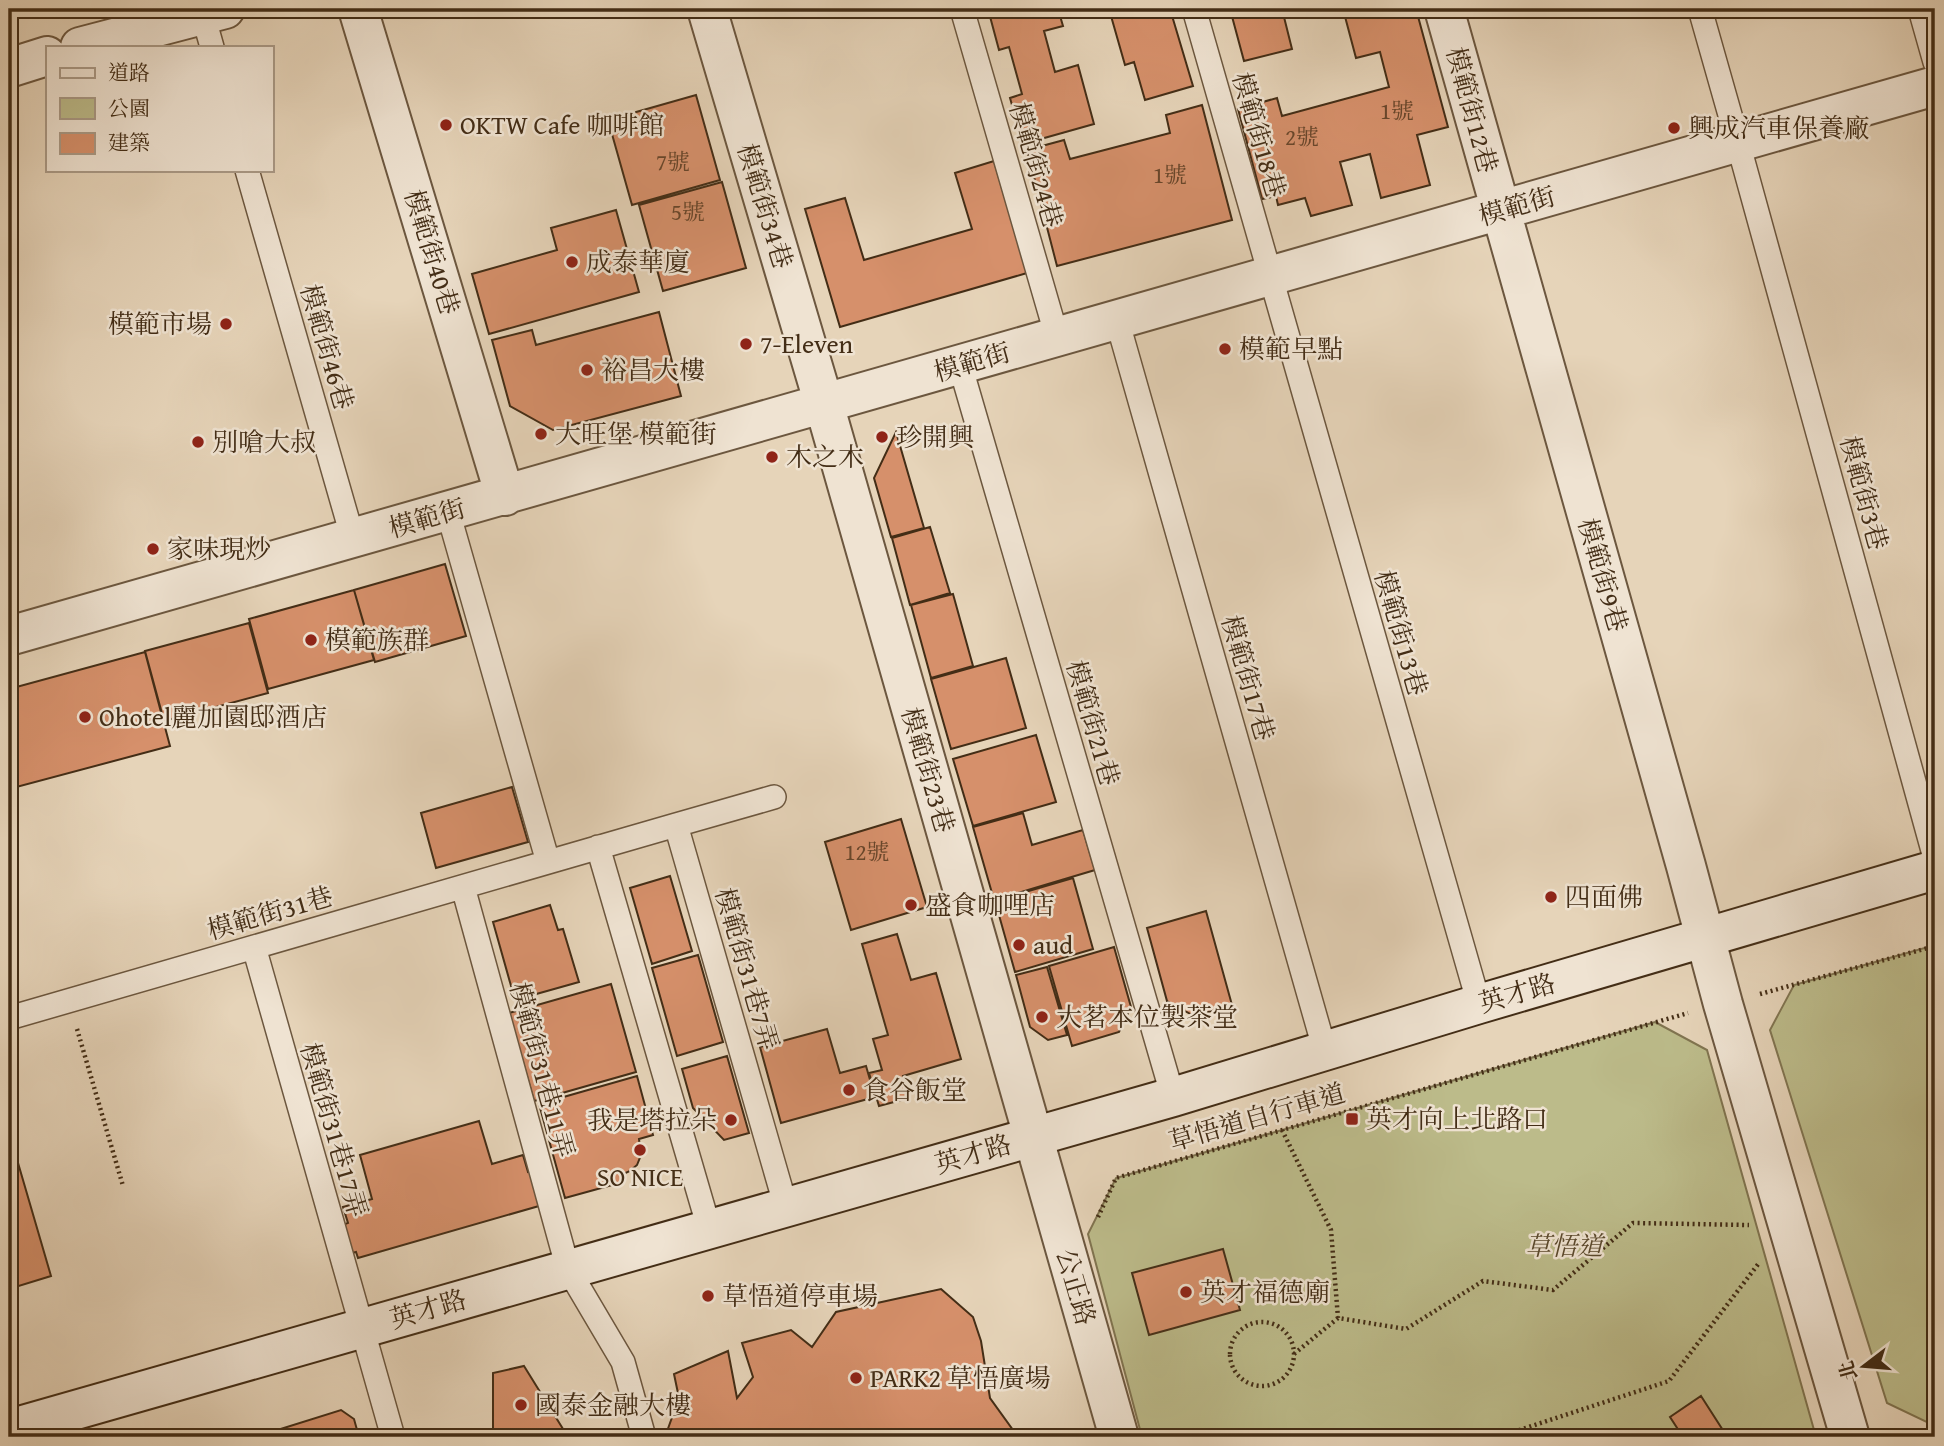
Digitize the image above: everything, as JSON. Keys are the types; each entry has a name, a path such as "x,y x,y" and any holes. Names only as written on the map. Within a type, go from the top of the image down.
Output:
{"street":[{"name":"模範街40巷","path":"358,9 505,496"},
{"name":"模範街34巷","path":"707,9 824,404"},
{"name":"模範街12巷","path":"1444,9 1500,211"},
{"path":"86,46 213,24"},
{"path":"9,68 46,56"},
{"name":"模範街","path":"9,636 1935,86"},
{"name":"模範街9巷","path":"1500,211 1705,939 1850,1437"},
{"name":"模範街23巷","path":"824,404 1033,1136"},
{"name":"英才路","path":"9,1429 1173,1097 1935,870"},
{"name":"公正路","path":"1033,1136 1119,1437"}],"lane":[{"name":"模範街24巷","path":"961,9 1057,337"},
{"name":"模範街18巷","path":"1194,9 1270,277"},
{"name":"模範街3巷","path":"1700,9 1935,858"},
{"path":"1920,9 1935,62"},
{"name":"模範街46巷","path":"248,172 353,539"},
{"name":"模範街13巷","path":"1270,277 1479,1004"},
{"name":"模範街17巷","path":"1117,320 1325,1051"},
{"name":"模範街21巷","path":"960,365 1173,1097"},
{"path":"449,512 548,862"},
{"path":"709,1228 597,847 774,797"},
{"name":"模範街31巷7弄","path":"676,825 786,1207"},
{"name":"模範街31巷","path":"9,1018 597,847"},
{"name":"模範街31巷11弄","path":"463,887 568,1269 623,1362 644,1437"},
{"name":"模範街31巷17弄","path":"254,947 393,1437"}],"path":[{"path":"1778,989 1935,946"},
{"path":"69,1000 123,1186"},
{"name":"草悟道自行車道","path":"1101,1228 1097,1215 1115,1178 1670,1018"},
{"path":"1282,1130 1331,1230 1338,1318"},
{"path":"1294,1354 1287,1334 1269,1322 1248,1324 1233,1338 1230,1348 1230,1358 1238,1377 1257,1386 1269,1386 1287,1374 1294,1354 1338,1318 1406,1329 1483,1281 1553,1290 1633,1223 1788,1226"},
{"path":"1498,1437 1669,1381 1788,1226"}],"green space":[{"path":"1935,945 1935,1426 1887,1403 1770,1030 1794,985"},
{"name":"草悟道","path":"1655,1022 1707,1050 1816,1437 1142,1437 1088,1234 1116,1178"}],"building":[{"path":"988,9 1058,9 1063,26 1044,31 1055,72 1078,65 1094,124 1023,144 1010,98 1022,94 1009,47 999,50"},
{"path":"1109,9 1170,9 1193,86 1145,100 1134,62 1125,65"},
{"path":"1230,9 1282,9 1292,49 1244,61"},
{"path":"1343,9 1416,9 1448,127 1417,135 1430,185 1381,198 1370,154 1340,162 1352,205 1311,216 1305,198 1278,205 1276,196 1262,199 1238,109 1277,98 1282,116 1389,87 1380,52 1356,58"},
{"path":"696,95 720,180 632,205 608,120"},
{"path":"1202,105 1232,220 1057,266 1027,150 1064,140 1070,159 1170,133 1166,115"},
{"path":"994,161 1027,273 840,327 805,209 845,198 864,260 972,229 955,173"},
{"path":"722,182 746,268 663,291 639,205"},
{"name":"成泰華廈","path":"616,210 639,292 489,334 472,274 557,250 551,228"},
{"name":"裕昌大樓","path":"659,312 681,396 553,430 510,406 492,340 532,330 536,345"},
{"path":"896,432 924,528 891,537 874,478"},
{"path":"930,527 950,593 910,605 892,538"},
{"path":"445,564 466,636 375,662 354,590"},
{"name":"模範族群","path":"354,590 374,660 268,689 249,619"},
{"path":"953,594 973,666 931,678 911,605"},
{"path":"249,623 268,693 164,721 145,651"},
{"name":"Ohotel麗加園邸酒店","path":"145,652 170,746 9,789 9,689"},
{"path":"1006,658 1026,728 951,749 931,679"},
{"path":"1036,735 1056,802 973,826 953,759"},
{"path":"512,787 528,842 436,868 421,813"},
{"path":"1023,813 1032,845 1083,830 1095,870 994,900 973,827"},
{"path":"901,819 927,907 851,930 825,842"},
{"path":"9,838 16,839 9,854"},
{"path":"670,876 692,951 652,964 630,888"},
{"path":"1073,878 1093,949 1015,972 995,901"},
{"path":"550,905 558,930 563,929 579,982 515,1000 493,922"},
{"path":"1206,911 1232,1005 1194,1016 1167,1001 1147,928"},
{"path":"897,934 911,980 936,973 961,1059 903,1076 909,1098 879,1106 869,1073 882,1070 873,1039 888,1035 862,944"},
{"path":"1114,947 1131,1007 1119,1032 1072,1046 1049,966"},
{"path":"698,955 723,1042 677,1056 652,968"},
{"path":"1047,967 1067,1035 1048,1040 1030,1027 1016,975"},
{"path":"611,984 636,1072 534,1101 509,1013"},
{"path":"827,1029 840,1073 866,1066 875,1097 781,1123 760,1047"},
{"path":"727,1056 749,1133 724,1140 693,1108 682,1069"},
{"path":"637,1076 653,1135 639,1139 641,1155 637,1165 621,1175 623,1182 565,1198 539,1104"},
{"path":"479,1121 492,1164 523,1155 528,1172 534,1170 542,1198 537,1199 539,1206 358,1258 356,1252 348,1254 340,1226 348,1223 343,1207 372,1199 360,1155"},
{"path":"9,1132 51,1276 9,1289"},
{"name":"英才福德廟","path":"1223,1249 1240,1310 1149,1335 1132,1273"},
{"path":"941,1289 973,1317 981,1341 990,1398 1018,1437 665,1437 679,1398 674,1374 728,1351 737,1398 753,1377 742,1343 791,1330 812,1347 836,1312"},
{"name":"國泰金融大樓","path":"524,1366 568,1437 493,1437 493,1373"},
{"path":"1701,1396 1726,1435 1723,1437 1683,1437 1670,1417"},
{"path":"341,1410 354,1419 359,1437 255,1437"}],"place":[{"name":"OKTW Cafe 咖啡館","path":"446,125"},
{"name":"興成汽車保養廠","path":"1674,128"},
{"name":"成泰華廈","path":"572,262"},
{"name":"模範市場","path":"226,324"},
{"name":"7-Eleven","path":"746,344"},
{"name":"模範早點","path":"1225,349"},
{"name":"裕昌大樓","path":"587,370"},
{"name":"大旺堡 模範街","path":"541,434"},
{"name":"珍開興","path":"882,437"},
{"name":"別嗆大叔","path":"198,442"},
{"name":"木之木","path":"772,457"},
{"name":"家味現炒","path":"153,549"},
{"name":"模範族群","path":"311,640"},
{"name":"Ohotel麗加園邸酒店","path":"85,717"},
{"name":"四面佛","path":"1551,897"},
{"name":"盛食咖哩店","path":"911,905"},
{"name":"aud","path":"1019,945"},
{"name":"大茗本位製茶堂","path":"1042,1017"},
{"name":"食谷飯堂","path":"849,1090"},
{"name":"英才向上北路口","path":"1352,1119"},
{"name":"我是塔拉朵","path":"731,1120"},
{"name":"SO NICE","path":"640,1150"},
{"name":"英才福德廟","path":"1186,1292"},
{"name":"草悟道停車場","path":"708,1296"},
{"name":"PARK2 草悟廣場","path":"856,1378"},
{"name":"國泰金融大樓","path":"521,1405"}]}
